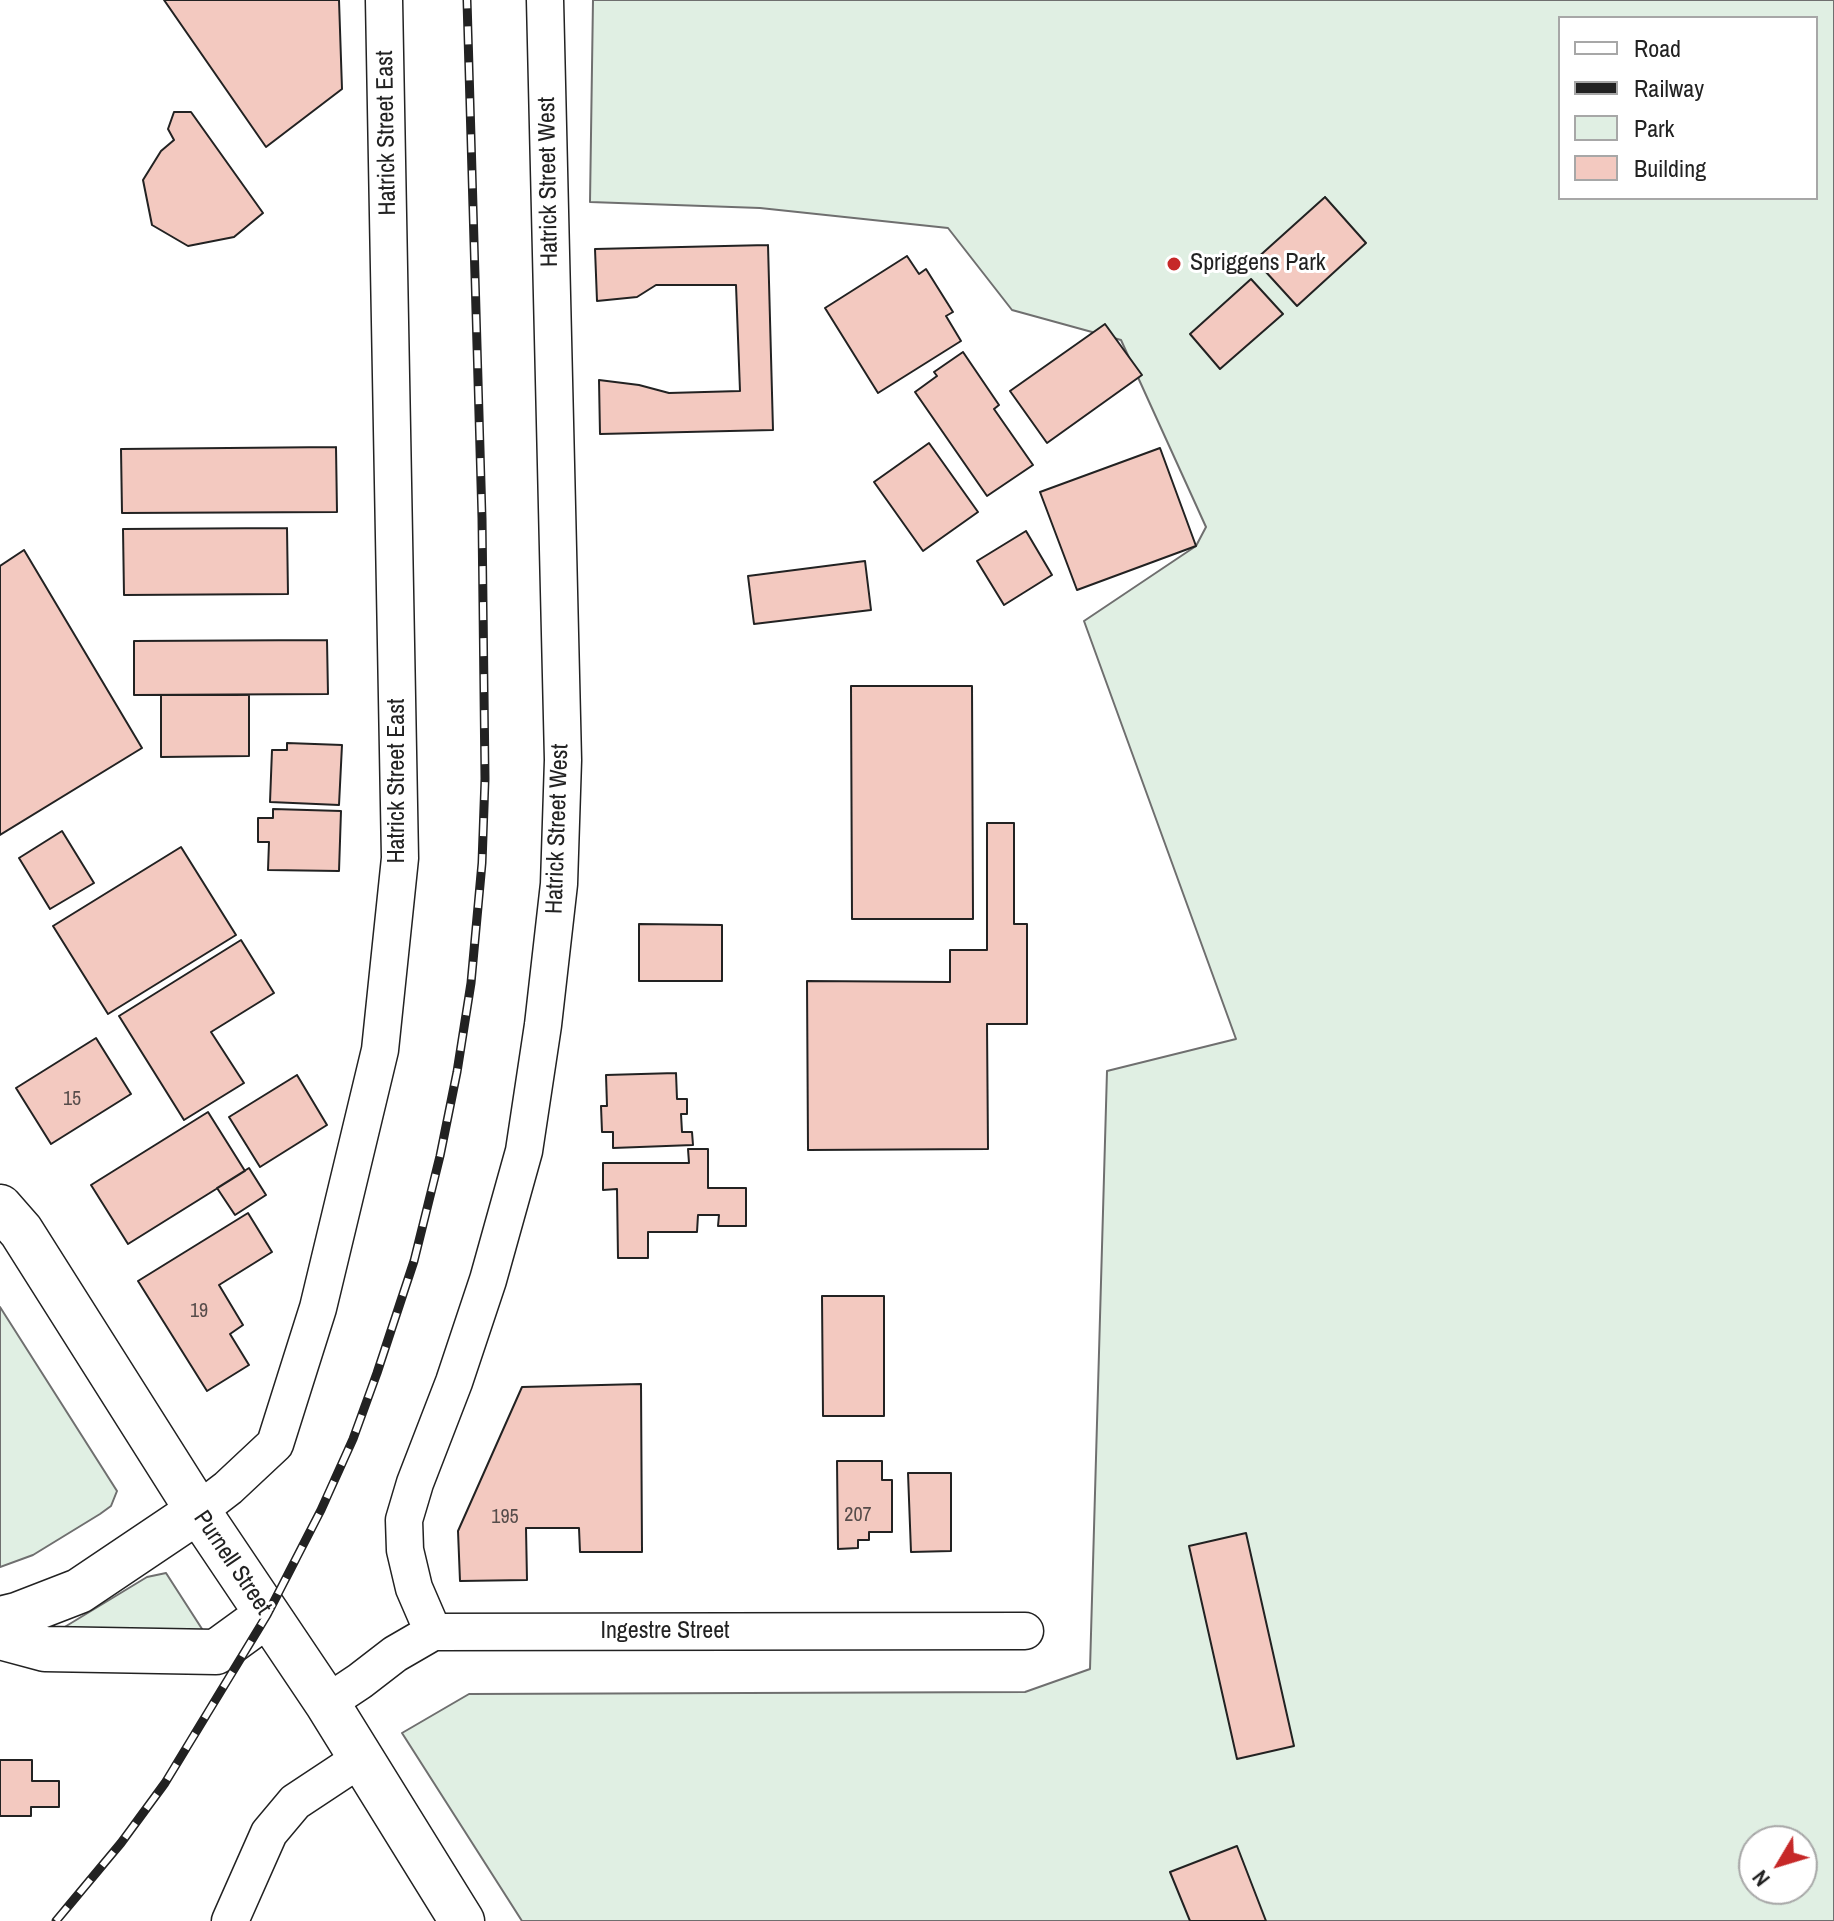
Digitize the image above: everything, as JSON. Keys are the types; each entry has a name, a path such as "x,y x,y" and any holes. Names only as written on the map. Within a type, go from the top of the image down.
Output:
{"main road":[{"name":"Purnell Street","path":"0,1207 21,1231 198,1511 327,1703 462,1921"},
{"path":"0,1619 79,1591 198,1511"},
{"path":"0,1637 45,1649 216,1652 267,1615"}],"street":[{"name":"Hatrick Street East","path":"198,1511 275,1444 318,1308 380,1050 400,858 384,0"},
{"name":"Hatrick Street West","path":"433,1632 414,1588 405,1550 404,1520 488,1280 524,1151 543,1025 559,884 563,760 545,0"},
{"name":"Ingestre Street","path":"327,1703 395,1654 433,1632 1025,1631"},
{"path":"230,1921 269,1833 295,1802 360,1759"}],"green space":[{"path":"593,0 1834,0 1834,1921 522,1921 402,1733 469,1694 1025,1692 1090,1669 1107,1071 1236,1039 1084,621 1196,546 1206,527 1121,340 1012,310 948,228 760,208 590,202"},
{"path":"0,1307 117,1491 111,1506 100,1514 33,1555 0,1567"},
{"path":"166,1573 204,1632 58,1631 147,1577"}],"building":[{"path":"164,0 339,0 342,89 266,147"},
{"path":"174,112 191,112 263,213 234,237 188,246 152,225 143,180 161,151 174,140 168,129"},
{"path":"1325,197 1366,243 1297,306 1255,260"},
{"path":"768,245 773,430 600,434 599,380 669,393 740,391 736,285 656,285 637,297 597,301 595,249"},
{"path":"907,256 919,274 926,269 953,312 946,316 961,341 878,393 825,308"},
{"path":"1251,279 1283,314 1220,369 1190,334"},
{"path":"1105,324 1142,375 1047,443 1010,391"},
{"path":"963,352 999,405 994,409 1033,465 987,496 915,392 937,376 934,372"},
{"path":"929,443 978,512 923,551 874,482"},
{"path":"336,447 337,512 122,513 121,449"},
{"path":"1160,448 1196,546 1077,590 1040,492"},
{"path":"287,528 288,594 124,595 123,529"},
{"path":"1026,531 1052,575 1004,605 977,561"},
{"path":"24,550 142,748 0,835 0,566"},
{"path":"865,561 871,610 754,624 748,576"},
{"path":"327,640 328,694 134,695 134,641"},
{"path":"851,686 972,686 973,919 852,919"},
{"path":"161,695 249,695 249,756 161,757"},
{"path":"287,743 342,745 339,805 270,802 272,750 287,750"},
{"path":"273,809 341,811 339,871 268,870 269,842 258,842 258,818 273,818"},
{"path":"987,823 1014,823 1014,924 1027,924 1027,1024 987,1024 988,1149 808,1150 807,981 950,982 950,950 987,950"},
{"path":"62,831 94,883 50,909 19,858"},
{"path":"181,847 236,935 108,1014 53,926"},
{"path":"639,924 722,925 722,981 639,981"},
{"path":"241,940 274,993 211,1032 244,1083 184,1120 119,1016"},
{"path":"96,1038 131,1094 51,1144 16,1088"},
{"path":"676,1073 677,1099 687,1099 687,1114 681,1114 682,1132 692,1132 693,1145 613,1148 613,1132 602,1132 601,1106 607,1106 606,1075"},
{"path":"297,1075 327,1125 260,1167 229,1117"},
{"path":"208,1112 245,1171 128,1244 91,1185"},
{"path":"688,1149 708,1149 708,1188 746,1188 746,1226 718,1226 719,1215 698,1215 697,1232 648,1232 648,1258 618,1258 617,1189 603,1190 603,1163 689,1163"},
{"path":"249,1168 266,1195 235,1215 217,1188"},
{"path":"248,1213 272,1252 219,1285 243,1325 230,1334 249,1365 207,1391 138,1281"},
{"path":"822,1296 884,1296 884,1416 823,1416"},
{"path":"641,1384 642,1552 580,1552 579,1528 526,1528 527,1580 460,1581 458,1531 522,1387"},
{"path":"837,1461 882,1461 882,1480 892,1480 892,1532 869,1532 869,1540 858,1540 858,1548 838,1549"},
{"path":"908,1473 951,1473 951,1551 911,1552"},
{"path":"1246,1533 1294,1746 1237,1759 1189,1546"},
{"path":"0,1760 32,1760 32,1781 59,1781 59,1807 31,1807 31,1816 0,1816"},
{"path":"1237,1846 1266,1921 1190,1921 1170,1872"}],"railway":[{"path":"56,1921 121,1843 165,1783 267,1615 321,1510 353,1439 377,1373 414,1261 440,1156 471,983 482,863 485,779 482,518 467,0"}],"place":[{"name":"Spriggens Park","path":"1174,264"}]}
